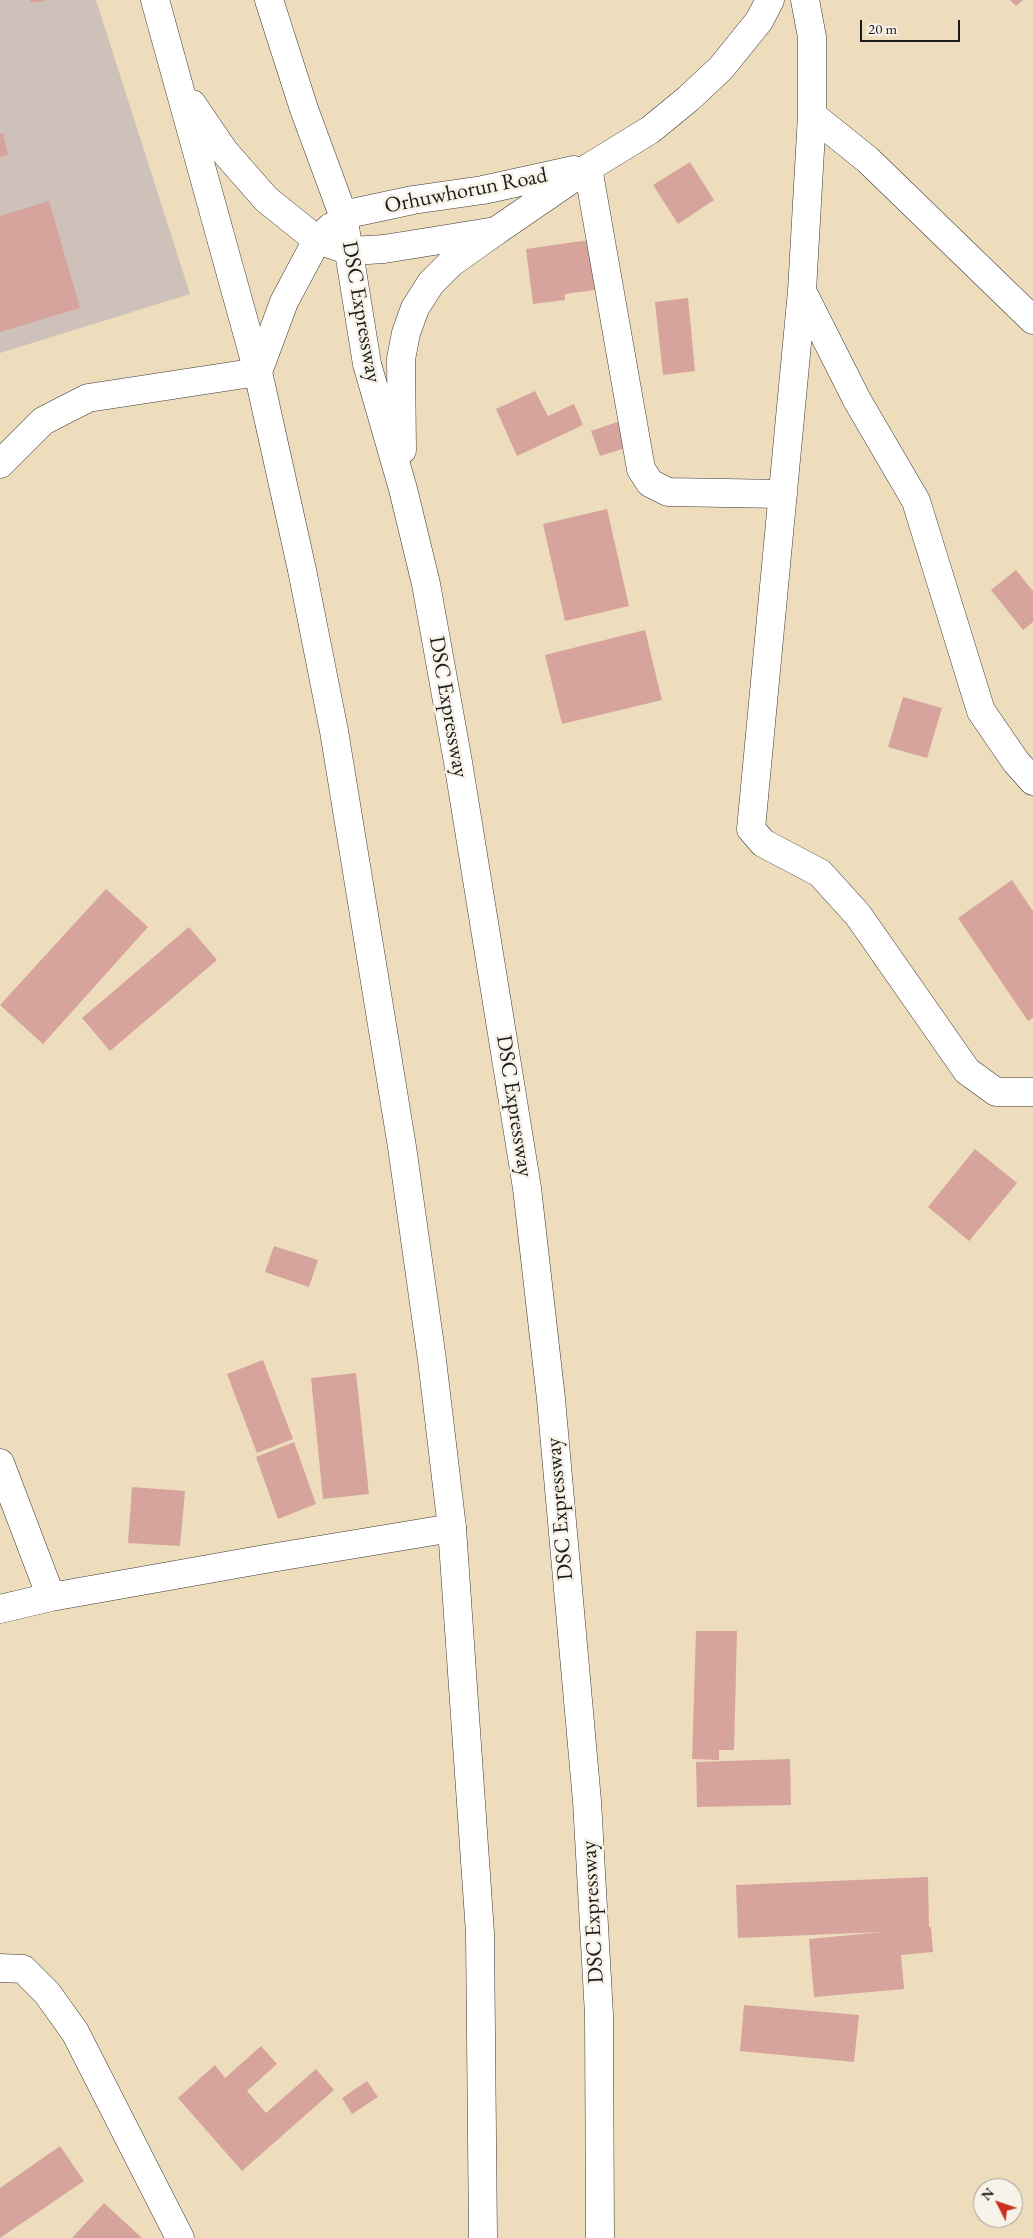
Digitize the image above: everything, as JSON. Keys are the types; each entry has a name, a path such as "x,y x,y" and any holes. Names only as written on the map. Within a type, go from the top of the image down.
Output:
{"main road":[{"path":"155,0 258,372 302,570 334,731 402,1147 432,1360 452,1528 480,1933 483,2238"},
{"name":"DSC Expressway","path":"269,0 304,110 343,215 367,364 403,488 432,622 493,969 527,1188 549,1379 587,1811 599,2015 600,2238"},
{"name":"Orhuwhorun Road","path":"350,252 384,249 496,231 588,168 650,130 688,99 721,68 759,21 770,0"},
{"path":"805,0 812,37 812,114 802,291 752,829 764,843 820,874 858,915 967,1071 996,1092 1033,1092"},
{"path":"180,87 224,152 247,180 266,199 317,240 350,252"},
{"path":"812,114 868,160 1033,320"},
{"path":"588,168 641,468 650,483 668,492 783,494"},
{"name":"Orhuwhorun Road","path":"343,215 413,200 482,190 588,168"},
{"path":"258,372 284,302 317,240 343,215"},
{"path":"403,488 401,359 406,333 415,308 431,283 451,263 496,231"},
{"path":"802,291 857,400 916,501 981,711 1016,762 1033,781"},
{"path":"0,464 43,420 88,398 258,372"},
{"path":"0,1463 50,1597"},
{"path":"0,1608 50,1597 452,1528"},
{"path":"0,1968 22,1969 48,1993 75,2032 180,2238"}],"shaded area":[{"path":"0,0 96,0 190,294 0,353"}],"building":[{"path":"30,0 45,0 45,1 30,3"},
{"path":"1010,0 1023,0 1016,6"},
{"path":"3,133 8,155 0,157 0,134"},
{"path":"690,162 714,200 678,224 653,185"},
{"path":"49,201 80,308 0,332 0,216"},
{"path":"610,237 617,287 565,294 565,300 533,304 526,249"},
{"path":"688,298 695,371 663,375 655,302"},
{"path":"535,391 548,416 574,404 583,425 517,456 496,409"},
{"path":"623,420 632,446 600,456 591,431"},
{"path":"607,509 629,606 565,621 543,524"},
{"path":"1016,570 1033,591 1033,622 1023,630 991,590"},
{"path":"645,630 662,700 562,724 545,655"},
{"path":"903,697 942,708 927,758 888,747"},
{"path":"1012,880 1033,911 1033,1018 1028,1021 958,918"},
{"path":"106,889 148,927 43,1044 0,1005"},
{"path":"189,927 217,960 110,1051 82,1018"},
{"path":"975,1149 1017,1183 969,1241 928,1207"},
{"path":"274,1246 318,1260 309,1287 265,1272"},
{"path":"263,1360 293,1439 257,1453 227,1374"},
{"path":"356,1373 369,1494 323,1499 311,1378"},
{"path":"294,1442 316,1504 278,1519 256,1457"},
{"path":"132,1487 185,1491 180,1546 128,1543"},
{"path":"696,1631 737,1631 734,1750 719,1750 719,1760 692,1759"},
{"path":"790,1759 791,1805 697,1807 696,1762"},
{"path":"928,1877 929,1927 931,1927 933,1952 901,1955 904,1989 814,1997 809,1939 882,1932 738,1938 736,1885"},
{"path":"744,2005 859,2015 854,2062 740,2051"},
{"path":"261,2046 277,2064 247,2091 266,2113 316,2069 334,2090 242,2171 178,2098 215,2065 225,2078"},
{"path":"367,2081 378,2097 352,2114 342,2098"},
{"path":"60,2146 84,2181 0,2238 0,2188"},
{"path":"104,2203 142,2238 72,2238"}]}
